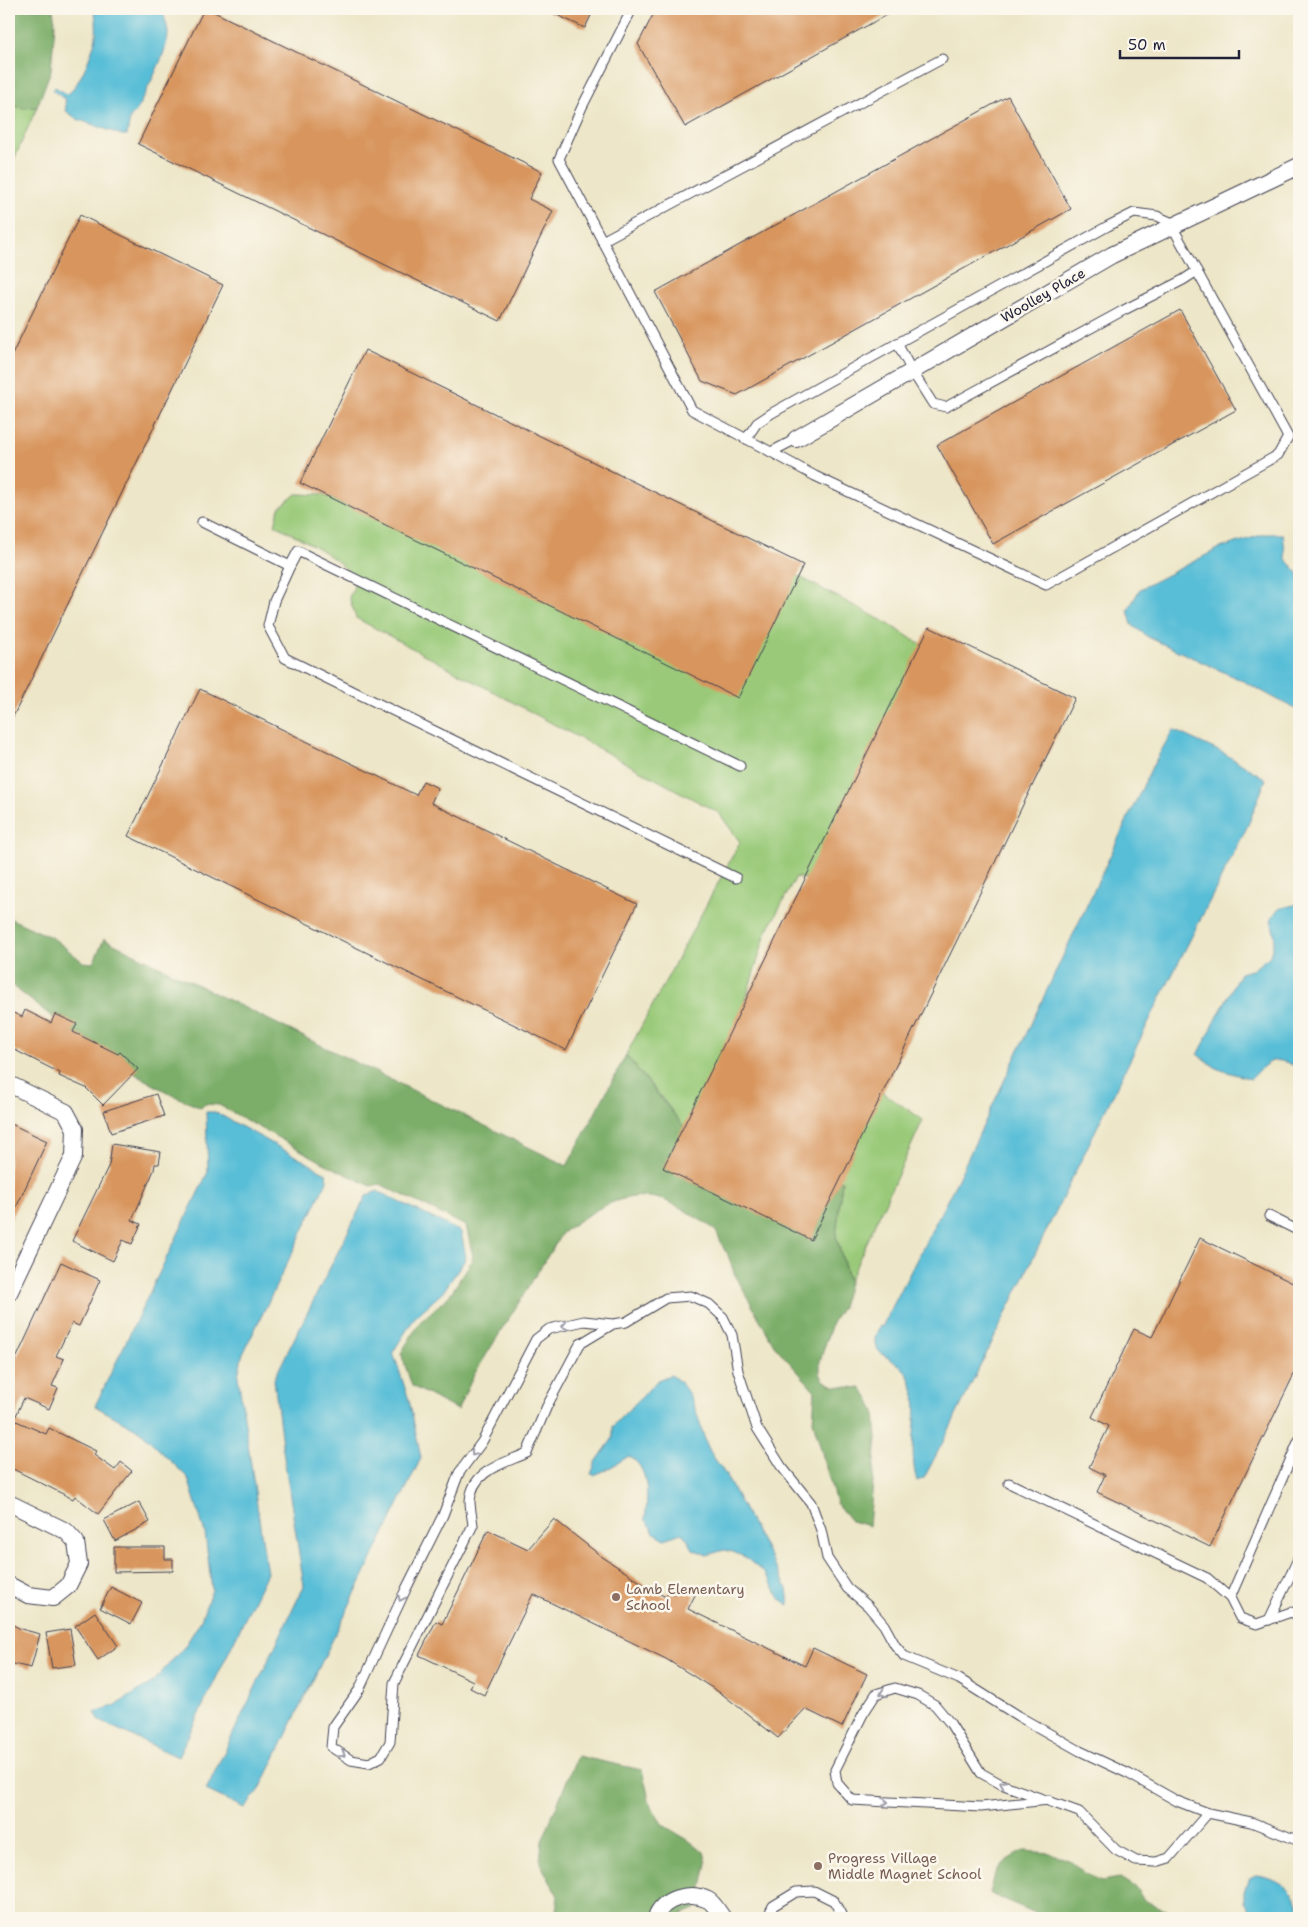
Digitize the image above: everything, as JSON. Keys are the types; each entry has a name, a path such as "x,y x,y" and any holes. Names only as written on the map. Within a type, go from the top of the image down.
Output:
{"street":[{"name":"Woolley Place","path":"796,439 1112,255 1299,166"},
{"path":"9,1084 66,1112 75,1129 74,1156 9,1293"},
{"path":"9,1502 66,1531 76,1542 79,1564 68,1586 53,1598 28,1595 9,1585"},
{"path":"656,1918 658,1911 672,1899 698,1897 710,1901 723,1918"}],"lane":[{"path":"632,9 582,107 559,159 692,410 746,439 772,452 815,476 1046,585 1278,455 1288,437 1197,271 1174,225 1158,216 1134,213 772,412 757,423 746,439"},
{"path":"602,241 942,60"},
{"path":"897,343 933,404 946,407 1197,271"},
{"path":"772,452 796,439"},
{"path":"202,522 290,566"},
{"path":"736,878 285,658 268,626 274,601 298,551 740,766"},
{"path":"1269,1216 1299,1231"},
{"path":"613,1324 580,1344 547,1406 527,1453 489,1469 477,1479 470,1500 473,1525 394,1683 390,1742 381,1757 369,1763 351,1760 331,1747 333,1728 359,1690 443,1515 459,1472 482,1442 536,1339 549,1329 584,1321 613,1324 626,1322 666,1298 691,1296 709,1304 723,1317 732,1335 738,1371 757,1428 781,1466 811,1503 821,1530 827,1558 847,1588 868,1606 884,1625 895,1645 904,1656 959,1679 1018,1716 1080,1751 1129,1774 1177,1801 1208,1813 1251,1822 1299,1841"},
{"path":"1230,1598 1299,1440"},
{"path":"1009,1483 1207,1578 1230,1598 1240,1618 1257,1624 1291,1612 1299,1616"},
{"path":"1269,1620 1299,1557"},
{"path":"1048,1800 981,1807 852,1800 837,1783 835,1770 863,1714 876,1694 896,1688 918,1695 935,1705 950,1723 981,1773 1001,1784 1048,1800 1079,1812 1116,1850 1136,1861 1156,1862 1169,1858 1208,1813"},
{"path":"767,1918 773,1906 796,1892 814,1891 834,1901 843,1918"}],"green space":[{"path":"9,9 53,9 55,24 51,70 37,107 9,106"},
{"path":"9,106 37,107 9,171"},
{"path":"629,487 885,622 987,686 820,882 796,877 766,933 741,1014 827,1054 923,1120 849,1281 836,1236 842,1181 696,1143 626,1055 740,842 719,813 356,618 349,597 354,584 349,572 330,556 275,525 279,508 296,494 323,495 468,560"},
{"path":"9,918 53,938 83,962 93,963 104,939 567,1166 626,1055 697,1143 842,1181 836,1236 849,1283 842,1307 832,1323 820,1361 820,1373 823,1380 834,1386 861,1388 867,1395 875,1412 877,1438 869,1526 851,1521 836,1503 813,1421 815,1391 774,1345 734,1273 727,1252 717,1233 708,1225 671,1203 654,1198 638,1197 608,1204 562,1233 475,1373 457,1410 412,1386 401,1353 420,1322 449,1296 471,1262 473,1256 466,1226 380,1184 371,1186 331,1167 219,1105 205,1104 201,1108 175,1096 150,1083 101,1052 9,983"},
{"path":"577,1756 642,1770 651,1807 663,1825 704,1852 707,1863 700,1898 695,1909 672,1918 555,1918 558,1896 540,1863 542,1841"},
{"path":"1024,1851 1050,1853 1069,1860 1086,1874 1102,1881 1120,1878 1136,1888 1143,1899 1157,1907 1176,1913 1200,1909 1223,1918 1047,1918 989,1893 1000,1866"}],"water":[{"path":"94,9 162,9 166,22 168,35 164,53 137,110 130,118 127,135 122,135 77,119 66,111 65,99 52,90 55,87 67,94 81,77 96,36"},
{"path":"1265,534 1283,534 1286,560 1299,574 1299,711 1243,681 1148,637 1132,625 1128,610 1140,589 1220,548"},
{"path":"1173,730 1225,754 1266,779 1248,825 1151,1017 945,1438 924,1478 917,1481 913,1459 916,1407 914,1391 904,1370 878,1351 875,1345 875,1337 880,1326 882,1327 958,1179 1152,767"},
{"path":"1299,904 1299,1068 1283,1061 1272,1061 1251,1079 1218,1069 1198,1055 1240,973 1252,970 1270,956 1275,937 1271,919 1278,909"},
{"path":"206,1112 215,1112 326,1173 327,1181 242,1356 238,1376 267,1573 178,1757 100,1721 95,1712 116,1705 153,1682 185,1646 200,1622 212,1590 205,1533 188,1478 140,1431 95,1406 208,1172"},
{"path":"377,1191 461,1232 466,1258 443,1292 415,1317 393,1352 409,1400 421,1458 259,1791 244,1808 206,1790 304,1586 274,1379 366,1196"},
{"path":"671,1375 686,1389 691,1398 710,1451 725,1474 727,1474 728,1480 787,1588 789,1605 781,1600 764,1573 745,1557 724,1550 707,1555 693,1549 686,1537 681,1533 665,1539 653,1532 645,1519 647,1493 644,1476 636,1461 629,1456 606,1470 594,1475 591,1474 596,1462 613,1438 613,1426 654,1384 660,1379"},
{"path":"1254,1875 1267,1877 1286,1887 1299,1905 1299,1918 1268,1918 1248,1908 1244,1902 1244,1892 1248,1879"}],"building":[{"path":"204,9 208,9 542,172 529,199 553,211 500,321 138,144"},
{"path":"544,9 594,9 585,28"},
{"path":"656,9 897,9 685,127 638,44"},
{"path":"1008,96 1071,209 737,395 702,381 655,292"},
{"path":"80,215 223,285 9,725 9,361"},
{"path":"1180,310 1236,410 993,544 937,445"},
{"path":"365,350 803,565 738,698 300,483"},
{"path":"929,627 1075,698 811,1240 663,1168"},
{"path":"200,689 416,795 423,781 438,788 431,803 637,904 566,1050 128,836"},
{"path":"25,1010 51,1023 55,1014 77,1024 73,1032 118,1054 120,1052 138,1069 103,1105 86,1088 59,1076 60,1073 9,1047 9,1011 22,1017"},
{"path":"156,1094 164,1116 111,1133 104,1111"},
{"path":"9,1123 47,1141 9,1223"},
{"path":"112,1144 161,1152 159,1164 155,1164 132,1220 141,1224 132,1244 123,1240 113,1261 72,1241 109,1165"},
{"path":"1200,1238 1299,1286 1299,1364 1210,1547 1097,1492 1105,1475 1089,1467 1109,1426 1092,1417 1134,1329 1152,1337"},
{"path":"61,1262 100,1280 79,1326 72,1323 56,1356 64,1359 52,1386 58,1388 49,1409 24,1398 14,1420 46,1434 49,1428 96,1451 94,1455 115,1470 121,1462 132,1471 98,1514 75,1496 73,1499 9,1467 9,1374"},
{"path":"139,1502 150,1522 115,1541 104,1520"},
{"path":"554,1519 601,1556 654,1591 666,1597 668,1592 673,1594 677,1586 695,1595 688,1609 805,1666 813,1648 867,1674 842,1727 805,1709 778,1738 722,1694 666,1659 533,1594 484,1695 470,1688 473,1681 419,1655 436,1621 442,1624 488,1530 528,1549"},
{"path":"114,1547 165,1547 165,1559 173,1559 173,1571 114,1572"},
{"path":"111,1587 142,1603 131,1624 100,1608"},
{"path":"95,1612 118,1646 98,1660 75,1626"},
{"path":"9,1623 21,1629 40,1634 31,1668 9,1663"},
{"path":"70,1629 76,1665 52,1668 46,1633"}],"place":[{"name":"Lamb Elementary School","path":"616,1597"},
{"name":"Progress Village Middle Magnet School","path":"818,1866"}]}
